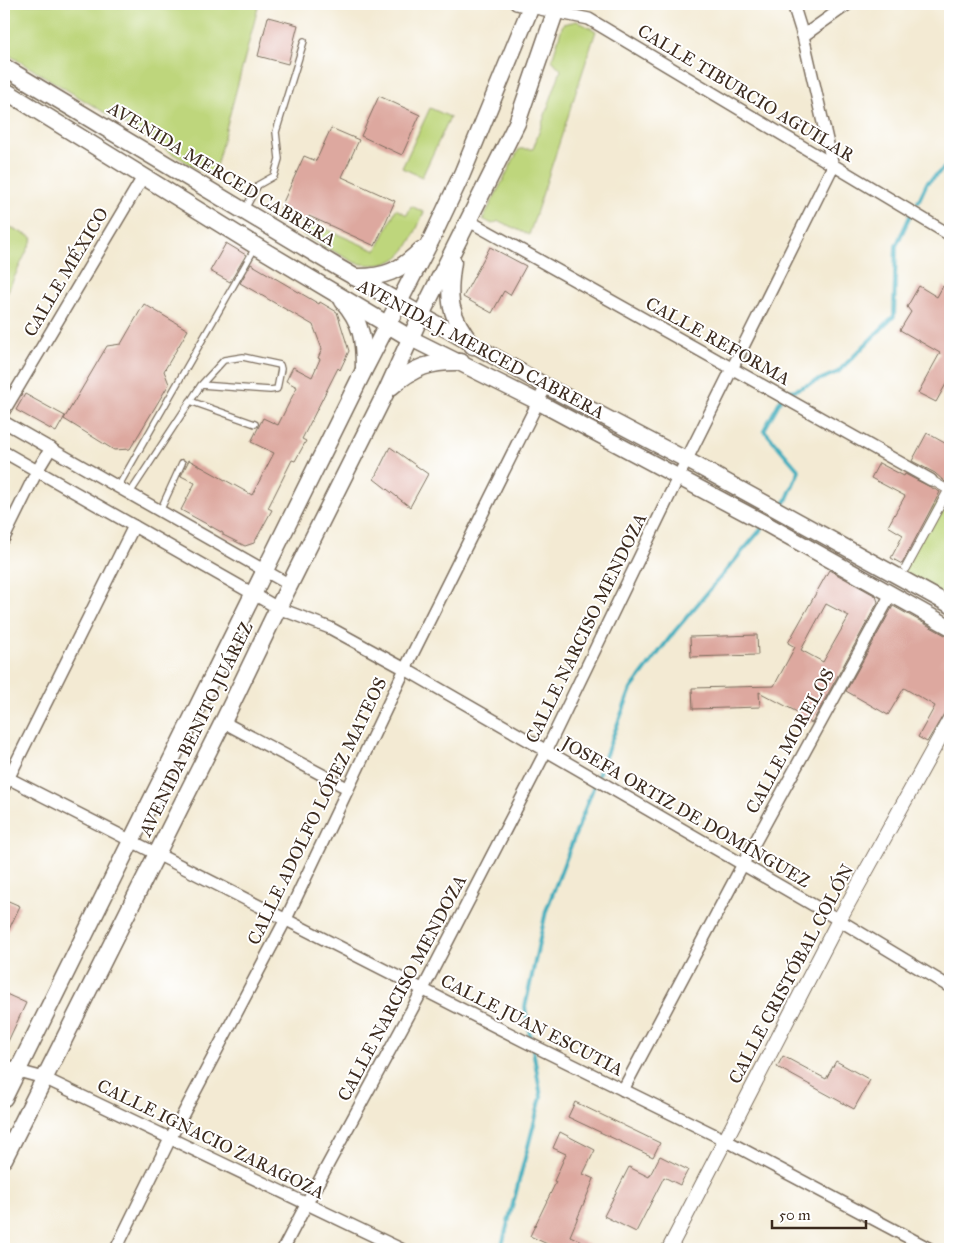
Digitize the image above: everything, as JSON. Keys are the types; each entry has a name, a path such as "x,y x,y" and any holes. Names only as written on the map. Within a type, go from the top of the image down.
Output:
{"main road":[{"name":"AVENIDA BENITO JUÁREZ","path":"4,1098 11,1068 130,840 364,370 432,240 462,174 527,5"},
{"name":"AVENIDA BENITO JUÁREZ","path":"4,1159 223,722 387,390 421,315 517,123 557,8"},
{"name":"AVENIDA MERCED CABRERA","path":"4,67 354,277 421,315"},
{"name":"AVENIDA J. MERCED CABRERA","path":"4,90 143,177 410,338 538,402 768,525 950,627"},
{"path":"63,126 75,109"},
{"path":"354,277 368,277 390,273 407,264 432,240"},
{"path":"454,249 449,286 452,307 460,330 473,346"},
{"path":"338,296 358,322 364,343 364,370"},
{"name":"AVENIDA J. MERCED CABRERA","path":"421,315 473,346 687,459 950,605"},
{"path":"387,390 400,378 421,366 442,362 461,362"},
{"path":"768,525 777,509"}],"street":[{"path":"793,4 803,36 834,166"},
{"path":"803,36 848,4"},
{"name":"CALLE TIBURCIO AGUILAR","path":"527,5 557,8 589,19 950,235"},
{"name":"CALLE NARCISO MENDOZA","path":"283,1249 423,989 546,751 687,459 834,166"},
{"name":"CALLE MÉXICO","path":"4,411 143,177"},
{"name":"CALLE REFORMA","path":"469,221 950,489"},
{"name":"CALLE ADOLFO LÓPEZ MATEOS","path":"116,1249 170,1139 286,919 405,669 546,386"},
{"path":"4,422 290,585"},
{"path":"4,538 37,471 51,448"},
{"name":"JOSEFA ORTIZ DE DOMÍNGUEZ","path":"4,452 278,608 330,628 405,669 839,920 950,987"},
{"path":"906,568 950,489"},
{"path":"5,780 134,526"},
{"name":"CALLE MORELOS","path":"623,1090 743,864 891,594"},
{"name":"CALLE CRISTÓBAL COLÓN","path":"669,1249 839,920 950,720"},
{"path":"223,722 347,788"},
{"name":"CALLE JUAN ESCUTIA","path":"5,780 130,840 524,1041 724,1140 930,1249"},
{"name":"CALLE IGNACIO ZARAGOZA","path":"11,1068 44,1078 401,1249"}],"lane":[{"path":"244,211 258,185 274,176 280,159 276,132 304,42"},
{"path":"118,487 256,246"},
{"path":"130,494 201,385 224,360 243,357 280,364 281,369 277,389 201,385"},
{"path":"190,401 255,424"},
{"path":"160,511 182,463"}],"green space":[{"path":"4,4 259,4 213,178 4,52"},
{"path":"577,21 596,31 529,235 499,221 492,224 483,219 519,149 533,149 561,70 552,60 563,24"},
{"path":"430,108 450,117 422,177 402,168"},
{"path":"411,206 424,212 413,236 401,254 384,264 356,263 303,235 310,222 376,251 396,209 407,215"},
{"path":"4,224 33,238 4,299"},
{"path":"950,478 950,599 899,571"}],"building":[{"path":"268,17 298,25 288,64 258,56"},
{"path":"379,96 420,115 402,155 361,136"},
{"path":"331,128 359,140 342,177 395,201 375,246 309,216 307,221 280,209 304,156 316,161"},
{"path":"226,243 246,255 230,282 210,271"},
{"path":"490,247 526,266 510,295 504,291 492,313 463,297"},
{"path":"251,264 319,304 320,302 337,312 349,351 340,370 338,368 302,439 306,441 295,461 292,460 268,508 272,510 254,543 245,546 181,510 195,483 181,476 189,460 252,495 274,453 251,442 263,418 278,425 297,387 286,381 293,367 312,377 322,349 313,325 240,283"},
{"path":"919,286 937,297 943,286 950,290 950,387 946,384 936,402 918,393 940,353 900,330 911,312 907,307"},
{"path":"144,304 188,330 164,371 169,384 130,449 114,450 64,419 107,346 121,344"},
{"path":"25,394 65,416 56,432 16,410"},
{"path":"927,433 950,446 950,473 945,482 935,473 912,461"},
{"path":"390,447 428,474 410,507 374,479"},
{"path":"879,463 940,492 902,564 891,558 903,535 888,526 905,496 871,478"},
{"path":"829,570 876,596 878,602 812,723 797,716 799,713 759,692 760,707 693,709 692,688 774,686 795,647 788,643","holes":["826,604 849,616 823,662 801,650"]},
{"path":"893,606 950,636 950,704 927,742 918,737 935,706 904,688 888,715 846,691"},
{"path":"757,635 758,655 691,657 690,637"},
{"path":"4,899 20,906 4,940"},
{"path":"4,993 26,1003 4,1050"},
{"path":"783,1056 826,1079 836,1061 870,1080 854,1109 777,1067"},
{"path":"575,1102 660,1143 653,1157 568,1117"},
{"path":"560,1132 595,1150 583,1174 594,1179 570,1236 599,1249 558,1249 530,1236 556,1182 554,1181 566,1154 553,1148"},
{"path":"660,1156 688,1170 680,1185 664,1177 636,1232 604,1216 629,1167 649,1177"}],"waterway":[{"path":"918,202 927,183 950,163"},
{"path":"781,507 786,501 799,471 764,430 785,392 795,390 838,372 894,316 896,246 911,214"},
{"path":"531,1042 525,1007 546,911 631,689 674,632 763,527"},
{"path":"501,1249 541,1097 533,1049"}]}
